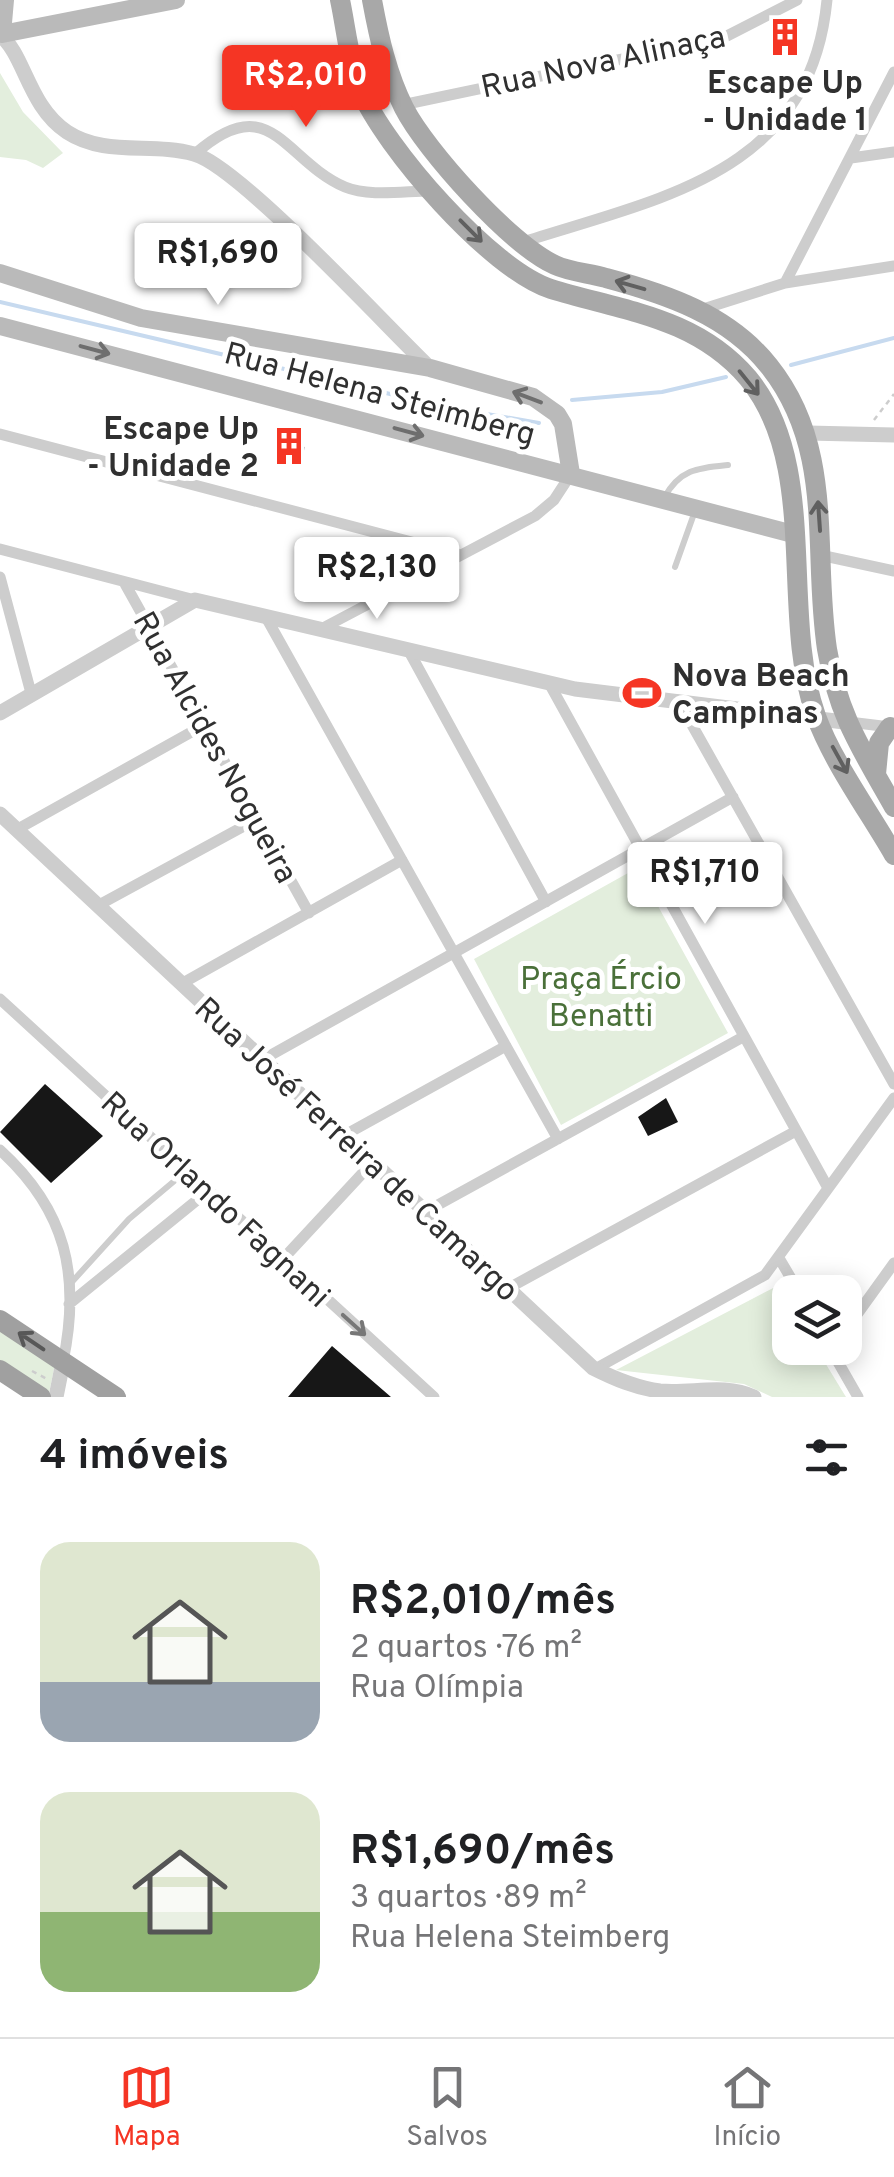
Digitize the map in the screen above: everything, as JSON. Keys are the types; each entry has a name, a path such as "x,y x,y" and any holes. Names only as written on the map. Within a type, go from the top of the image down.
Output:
{"highway":[{"path":"0,1320 116,1397"},
{"path":"0,1370 52,1393"}],"main road":[{"path":"4,0 1,35 176,0"},
{"path":"340,0 360,87 383,131 502,262 548,288 674,324 721,352 748,378 764,402 790,480 802,654 816,718 894,855"},
{"path":"372,0 384,58 402,104 412,122 491,216 520,243 557,266 691,306 742,338 767,363 792,398 808,433 828,651 844,722 894,807"},
{"name":"Rua Helena Steimberg","path":"0,273 141,318 430,368 533,397 557,414 566,433 571,474"},
{"path":"674,324 673,310 691,306"},
{"name":"Rua Helena Steimberg","path":"0,326 792,534"},
{"path":"779,440 808,433"},
{"path":"802,654 828,651"},
{"path":"876,776 879,743 892,727"}],"street":[{"name":"Rua Nova Alinaça","path":"402,104 723,38 797,0"},
{"path":"520,243 688,190 746,156 792,110 807,82 817,56 827,0"},
{"path":"1,35 31,94 44,113 68,133 95,145 196,154 236,180 430,368"},
{"path":"785,283 894,72"},
{"path":"196,154 220,132 249,125 277,132 344,186 434,191"},
{"path":"850,158 894,152"},
{"path":"691,306 785,283 894,266"},
{"path":"808,433 894,435"},
{"path":"0,434 461,555"},
{"path":"318,632 535,516 554,500 571,474"},
{"path":"0,550 318,632 549,683 892,727"},
{"path":"820,554 894,571"},
{"path":"0,578 31,693"},
{"name":"Rua Alcides Nogueira","path":"124,582 309,912"},
{"path":"0,713 195,600"},
{"path":"267,619 558,1139"},
{"path":"410,653 546,902"},
{"path":"549,683 828,1188"},
{"path":"677,699 894,1084"},
{"path":"16,830 204,725"},
{"path":"262,1060 732,797"},
{"name":"Rua José Ferreira de Camargo","path":"0,814 595,1369 622,1382 661,1391 726,1389 754,1397"},
{"path":"98,906 257,819"},
{"path":"181,984 402,860"},
{"name":"Rua Orlando Fagnani","path":"0,999 434,1397"},
{"path":"424,1212 743,1037"},
{"path":"343,1136 506,1046"},
{"path":"595,1369 750,1286 779,1258 894,1098"},
{"path":"507,1289 796,1130"},
{"path":"0,1150 32,1180 63,1238 70,1304 63,1362 52,1393"},
{"path":"282,1260 372,1163"},
{"path":"70,1304 207,1192"},
{"path":"779,1258 789,1275"},
{"path":"862,1307 894,1263"},
{"path":"840,1365 858,1397"}],"lane":[{"path":"664,499 676,479 692,468 728,465"},
{"path":"675,567 696,508"},
{"path":"70,1284 117,1230 185,1172"}],"path":[{"path":"871,432 876,413 894,394"},
{"path":"21,1364 52,1393"}],"green space":[{"path":"0,73 23,112 63,153 43,168 26,160 0,157"},
{"name":"Praça Ércio Benatti","path":"637,868 728,1033 561,1125 474,959"},
{"path":"772,1289 772,1365 826,1365 846,1397 772,1397 744,1384 616,1370"},
{"path":"0,1326 55,1364 49,1393 0,1361"}],"building":[{"name":"Escape Up - Unidade 2","path":"284,428 297,431 293,444 305,447 301,462 277,455"},
{"path":"45,1084 103,1136 51,1183 0,1132"},
{"path":"666,1098 678,1122 648,1136 638,1117"},
{"path":"332,1346 391,1397 288,1397"}],"waterway":[{"path":"0,302 441,406 539,423"},
{"path":"791,365 894,338"},
{"path":"572,400 662,392 726,377"}],"place":[{"name":"Escape Up - Unidade 1","path":"785,37"},
{"name":"Escape Up - Unidade 2","path":"289,446"},
{"name":"Nova Beach Campinas","path":"642,693"}]}
